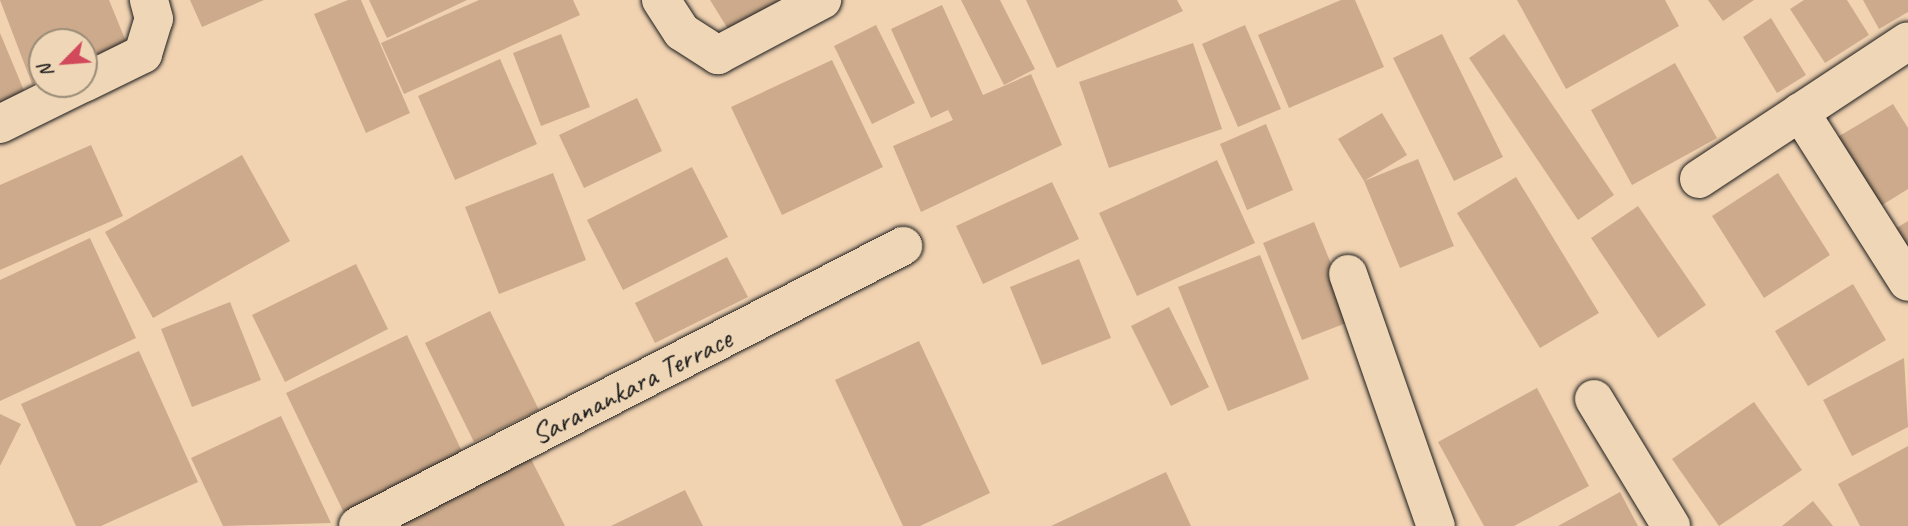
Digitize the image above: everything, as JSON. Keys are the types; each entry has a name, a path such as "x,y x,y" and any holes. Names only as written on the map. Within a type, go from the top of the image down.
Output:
{"street":[{"path":"98,76 143,54 154,19 149,0"},
{"path":"661,0 682,32 718,55 822,0"},
{"path":"1699,179 1908,41"},
{"path":"0,124 53,98"},
{"path":"1800,112 1908,282"},
{"name":"Saranankara Terrace","path":"358,526 903,246"},
{"path":"1348,274 1436,526"},
{"path":"1594,399 1671,526"}],"building":[{"path":"0,0 109,0 127,44 98,56 98,28 28,28 28,74"},
{"path":"190,0 264,0 202,27"},
{"path":"348,0 361,0 410,113 366,133 314,14"},
{"path":"369,0 467,0 387,38"},
{"path":"479,0 573,0 580,15 404,94 381,43"},
{"path":"710,0 792,0 733,37"},
{"path":"961,0 1000,0 1035,69 1004,85"},
{"path":"1026,0 1177,0 1183,11 1057,68"},
{"path":"1341,0 1355,0 1384,67 1289,108 1258,35"},
{"path":"1517,0 1665,0 1679,26 1566,89"},
{"path":"1708,0 1754,0 1723,21"},
{"path":"1804,0 1847,0 1869,35 1825,63 1790,9"},
{"path":"1863,0 1908,0 1908,12 1879,29"},
{"path":"942,5 983,95 1031,74 1062,145 921,212 893,146 953,120 948,110 931,118 891,29"},
{"path":"1771,18 1806,75 1777,93 1743,37"},
{"path":"876,25 915,103 872,124 834,46"},
{"path":"1245,25 1281,109 1238,127 1202,44"},
{"path":"0,33 25,93 0,104"},
{"path":"561,34 590,107 541,126 513,53"},
{"path":"1442,34 1503,157 1454,181 1393,58"},
{"path":"1504,34 1614,195 1578,220 1469,58"},
{"path":"1193,43 1222,129 1109,168 1079,82"},
{"path":"500,59 537,144 455,180 418,96"},
{"path":"832,60 883,167 782,215 731,107"},
{"path":"1675,63 1717,138 1632,185 1591,110"},
{"path":"637,98 662,151 584,188 559,135"},
{"path":"1893,104 1908,128 1908,189 1879,207 1836,138"},
{"path":"1382,113 1407,155 1364,181 1338,139"},
{"path":"1266,124 1293,190 1247,210 1220,144"},
{"path":"91,145 123,216 0,270 0,185"},
{"path":"242,155 290,241 153,318 105,232"},
{"path":"1418,159 1454,246 1400,268 1364,181"},
{"path":"1217,160 1255,243 1137,296 1099,213"},
{"path":"692,167 728,237 623,290 587,220"},
{"path":"553,173 586,260 499,294 465,207"},
{"path":"1778,173 1830,255 1764,298 1712,216"},
{"path":"1516,177 1599,313 1540,348 1457,213"},
{"path":"1052,182 1079,239 983,284 956,226"},
{"path":"1638,206 1706,305 1658,338 1591,238"},
{"path":"1908,221 1908,285 1880,238"},
{"path":"1314,222 1354,320 1302,340 1263,243"},
{"path":"90,238 136,338 0,401 0,280"},
{"path":"1260,255 1309,379 1228,411 1178,287"},
{"path":"727,257 748,297 655,343 635,303"},
{"path":"1079,259 1111,338 1042,365 1010,287"},
{"path":"356,264 388,329 285,382 252,315"},
{"path":"1853,284 1886,340 1808,386 1775,331"},
{"path":"230,302 261,380 192,407 161,329"},
{"path":"1169,307 1209,387 1171,406 1131,326"},
{"path":"490,311 539,410 474,442 425,343"},
{"path":"407,335 466,460 346,517 286,393"},
{"path":"919,341 990,493 920,526 903,526 835,380"},
{"path":"139,351 198,482 101,526 76,526 21,404"},
{"path":"1904,358 1908,427 1852,456 1823,400"},
{"path":"1537,388 1589,486 1514,526 1484,526 1438,442"},
{"path":"1754,402 1802,470 1719,526 1672,459"},
{"path":"0,414 21,424 0,466"},
{"path":"281,416 331,523 223,526 191,458"},
{"path":"1908,446 1908,526 1860,526 1838,484"},
{"path":"530,457 565,526 396,526"},
{"path":"1166,472 1191,526 1051,526"},
{"path":"685,490 703,526 611,526"},
{"path":"1620,492 1638,526 1558,526"},
{"path":"1813,501 1833,526 1782,526"}]}
